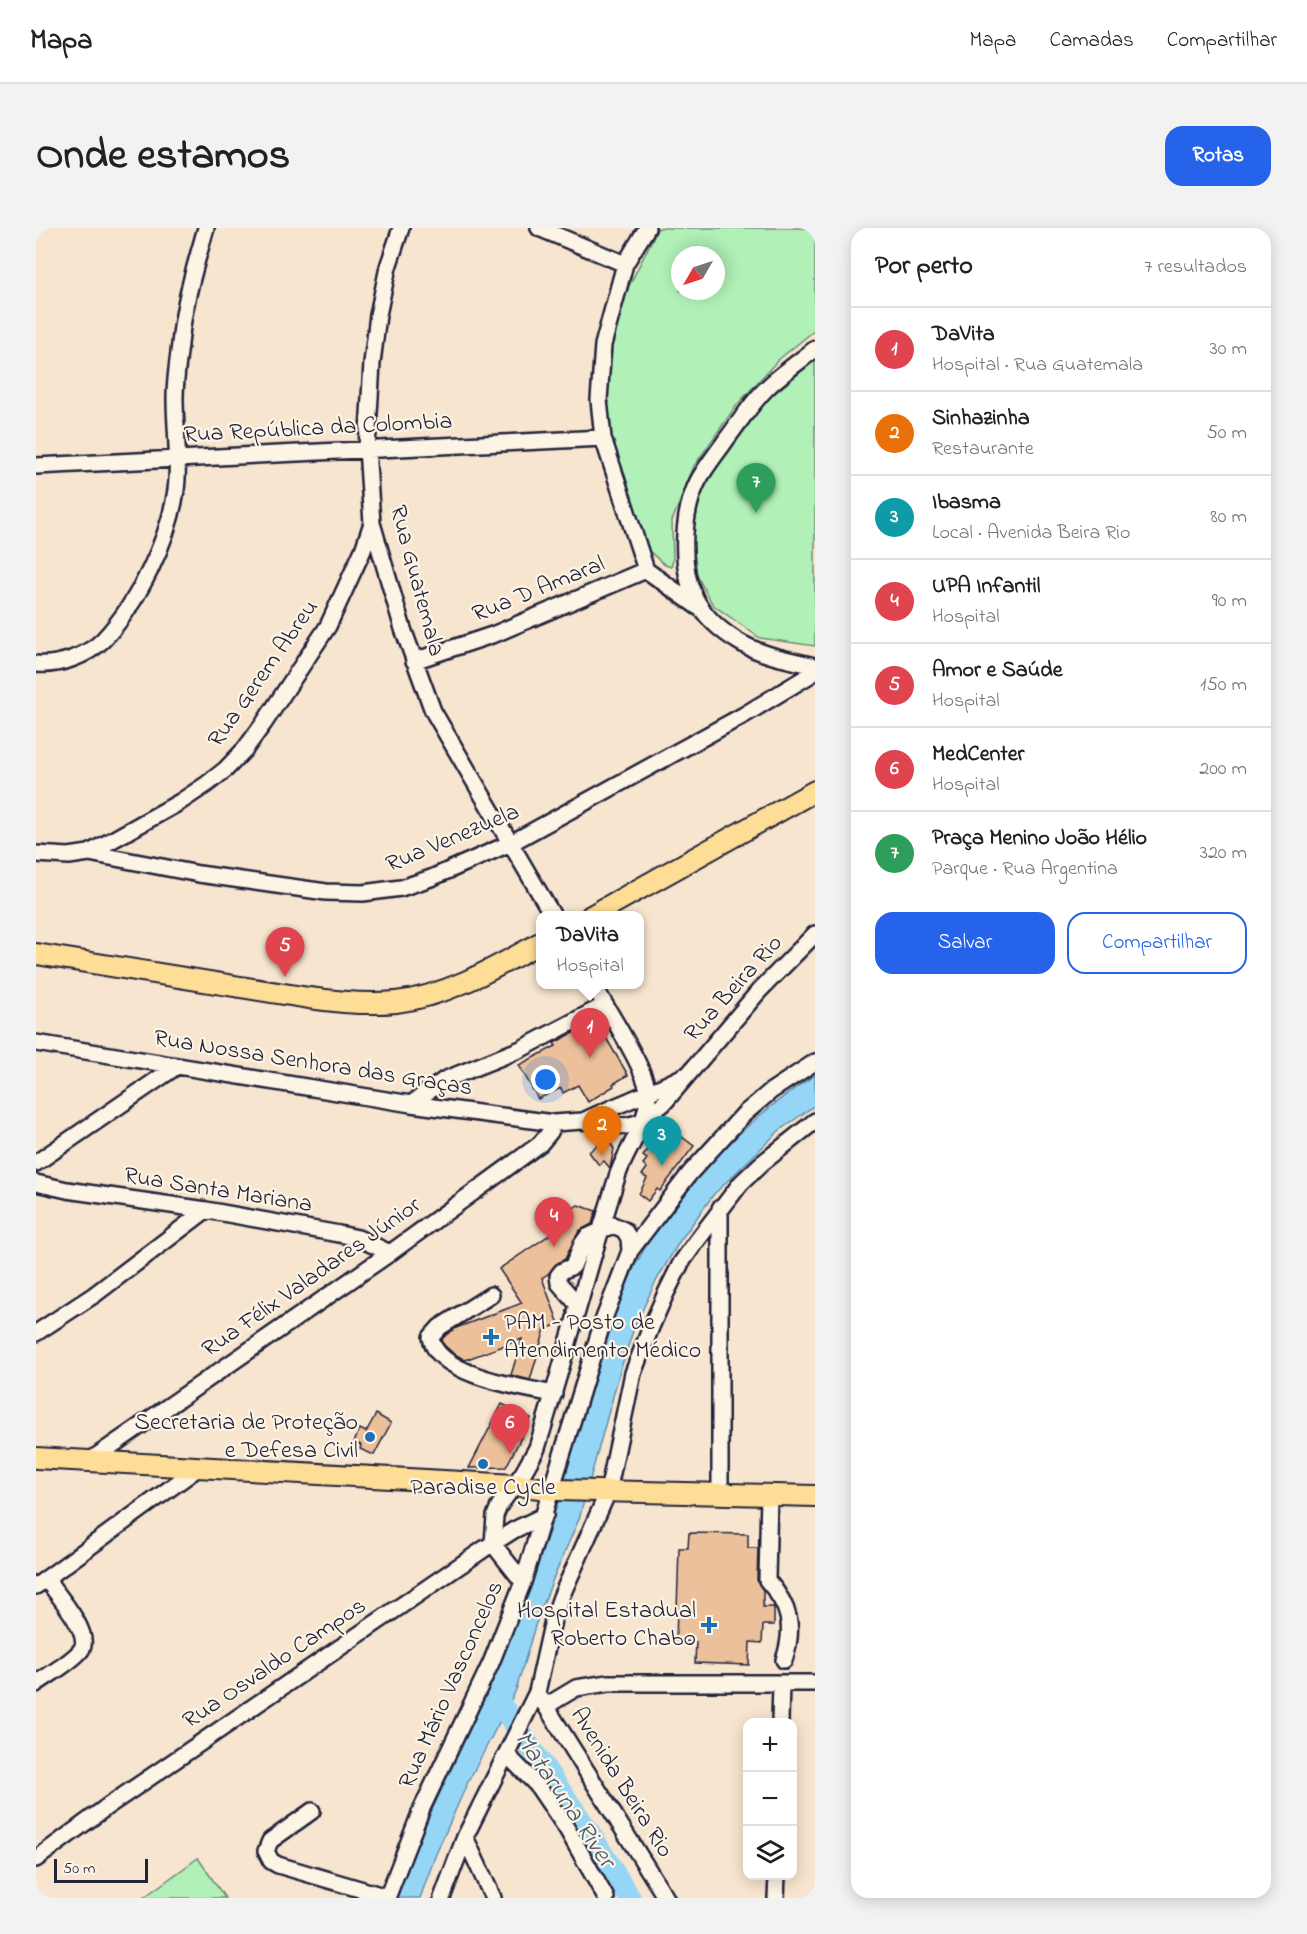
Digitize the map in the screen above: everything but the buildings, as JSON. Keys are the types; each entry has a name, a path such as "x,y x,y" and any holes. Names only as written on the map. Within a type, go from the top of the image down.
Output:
{"main road":[{"path":"598,911 815,790"},
{"path":"36,954 339,1002 396,1002 430,995 455,986 536,945"},
{"path":"36,1458 514,1485 553,1490 815,1496"}],"street":[{"path":"36,664 69,660 102,641 124,612 144,579 164,538 176,490 175,397 181,332 194,267 206,228"},
{"name":"Rua Guatemala","path":"401,228 388,267 378,315 367,448 372,523 394,602 423,688 446,735 551,911"},
{"path":"539,228 625,264"},
{"path":"647,228 625,264 603,345 599,400 603,438 646,570 702,610"},
{"path":"815,349 759,396 709,464 690,501 684,552 690,587 702,610 711,621 742,643 765,654 815,666"},
{"name":"Rua República da Colombia","path":"36,466 603,438"},
{"name":"Rua Gerem Abreu","path":"89,853 180,802 207,784 226,769 245,748 328,626 363,550 372,523"},
{"name":"Rua D Amaral","path":"414,661 495,634 646,570"},
{"name":"Rua Venezuela","path":"36,854 69,856 89,853 199,874 326,892 363,893 401,888 431,878 511,843 744,715 815,672"},
{"name":"Rua Beira Rio","path":"641,1122 669,1098 759,991 815,934"},
{"path":"596,989 645,1078 648,1094"},
{"path":"411,1104 444,1080 521,1049 605,1005"},
{"name":"Rua Nossa Senhora das Graças","path":"36,1043 411,1104 554,1123 582,1121 619,1126"},
{"path":"553,1490 603,1322 630,1251 690,1173 744,1114 771,1091 815,1062"},
{"path":"36,1164 177,1066"},
{"name":"Rua Beira Rio","path":"621,1164 619,1126 616,1115 624,1103 687,1075"},
{"name":"Rua Beira Rio","path":"493,1544 495,1516 499,1506 537,1448 607,1208 621,1164 646,1111 648,1094"},
{"path":"619,1126 641,1122 638,1113 624,1103"},
{"name":"Rua Nossa Senhora das Graças","path":"582,1121 624,1103"},
{"name":"Avenida Beira Rio","path":"442,1898 465,1837 537,1692 547,1644 561,1597 601,1492 633,1373 651,1327 681,1263 720,1208 761,1164 815,1121"},
{"name":"Rua Félix Valadares Júnior","path":"88,1462 390,1253 540,1144 554,1123"},
{"name":"Rua Santa Mariana","path":"36,1183 339,1234 358,1239 390,1253"},
{"path":"607,1208 625,1228 636,1233 645,1232"},
{"path":"720,1208 720,1494"},
{"path":"36,1333 94,1295 206,1210"},
{"path":"576,1312 578,1305 559,1283 558,1276 562,1271 573,1266 587,1237 613,1225 624,1230 629,1238 630,1251"},
{"path":"491,1294 440,1327 431,1337 432,1344 448,1362 461,1368 490,1379 554,1395"},
{"path":"36,1684 80,1652 84,1642 80,1628 41,1582 198,1468"},
{"name":"Rua Mário Vasconcelos","path":"312,1810 270,1841 266,1851 271,1861 387,1898 422,1808 491,1663 523,1582 553,1490"},
{"path":"769,1495 767,1580 779,1594 788,1613 790,1643 784,1660"},
{"name":"Rua Osvaldo Campos","path":"36,1859 108,1806 493,1544 545,1515"},
{"path":"493,1544 523,1582"},
{"path":"546,1706 576,1688 598,1683 815,1683"},
{"path":"780,1718 781,1683"},
{"name":"Avenida Beira Rio","path":"537,1692 666,1898"},
{"path":"508,1751 537,1785 567,1829 606,1898"},
{"path":"465,1837 494,1898"},
{"path":"776,1898 777,1880"}],"green space":[{"path":"658,228 815,228 815,330 778,360 736,406 694,466 672,521 673,560 671,567 665,565 649,551 608,430 604,383 614,334 629,286"},
{"path":"815,360 815,646 760,638 713,605 697,576 692,536 702,489 726,454 768,399"},
{"path":"198,1858 225,1898 143,1898"}],"water":[{"path":"815,1075 815,1105 780,1130 714,1194 679,1242 655,1283 634,1328 579,1519 535,1626 516,1690 467,1784 436,1854 420,1898 397,1898 423,1830 500,1663 536,1569 552,1524 600,1355 635,1266 669,1212 713,1160 764,1112"}],"waterway":[{"name":"Mataruna River","path":"499,1702 589,1832 630,1898"}],"place":[{"name":"Praça Menino João Hélio","path":"756,513"},
{"name":"Amor e Saúde","path":"285,977"},
{"name":"DaVita","path":"590,1058"},
{"name":"Sinhazinha","path":"602,1156"},
{"name":"Ibasma","path":"662,1166"},
{"name":"UPA Infantil","path":"554,1247"},
{"name":"PAM - Posto de Atendimento Médico","path":"491,1337"},
{"name":"Secretaria de Proteção e Defesa Civil","path":"370,1437"},
{"name":"MedCenter","path":"510,1454"},
{"name":"Paradise Cycle","path":"483,1464"},
{"name":"Hospital Estadual Roberto Chabo","path":"709,1625"}]}
